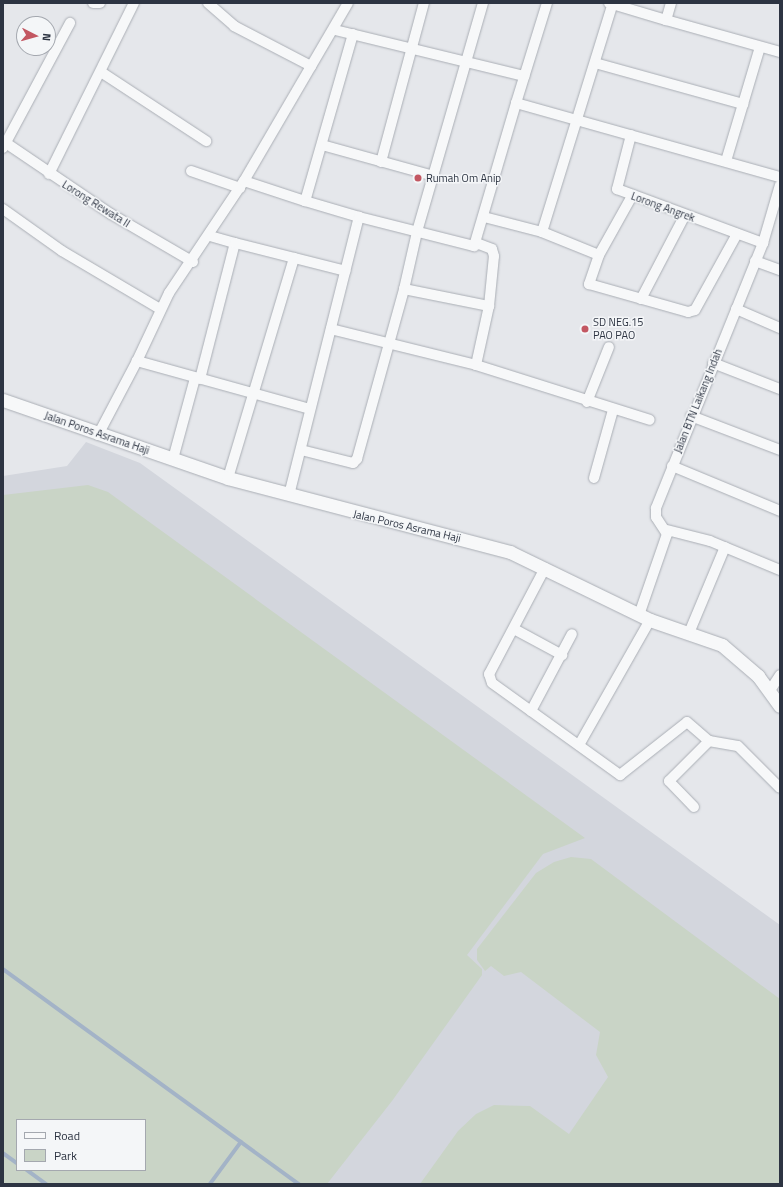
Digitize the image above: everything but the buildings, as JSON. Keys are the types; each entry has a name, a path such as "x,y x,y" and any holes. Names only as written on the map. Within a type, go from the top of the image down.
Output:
{"street":[{"path":"93,3 100,3"},
{"path":"49,174 134,3"},
{"path":"208,3 234,26 312,66"},
{"path":"98,435 137,361 160,309 193,262 242,185 312,66 335,30 348,3"},
{"path":"381,162 424,3"},
{"path":"301,450 355,462 404,289 417,232 482,3"},
{"path":"476,243 516,103 547,3"},
{"path":"542,232 578,122 611,3 780,52"},
{"path":"666,20 670,3"},
{"path":"4,144 70,23"},
{"path":"335,30 411,50 466,61 524,76"},
{"path":"305,200 353,34"},
{"path":"726,161 760,47"},
{"path":"595,63 743,104"},
{"path":"101,72 206,140"},
{"path":"516,103 578,122 726,161 780,178"},
{"name":"Lorong Angrek","path":"631,135 616,186 632,196 763,243"},
{"name":"Lorong Rewata II","path":"4,144 49,174 193,262"},
{"path":"322,145 434,176"},
{"path":"191,171 305,200 359,217 417,232 470,245 476,243 494,252 489,306 476,365"},
{"name":"Jalan BTN Laikang Indah","path":"667,530 654,514 691,416 755,261 775,222 780,185"},
{"path":"632,196 599,255 588,284 688,312 695,310 737,234"},
{"path":"3,209 62,251 160,309"},
{"path":"641,299 685,215"},
{"path":"290,495 310,409 359,217"},
{"path":"484,217 542,232 599,255"},
{"path":"210,236 346,271"},
{"path":"173,459 198,378 235,242"},
{"path":"228,478 294,258"},
{"path":"755,261 780,270"},
{"path":"404,289 489,306"},
{"path":"736,309 780,328"},
{"path":"331,329 389,342 476,365 587,402 650,420"},
{"path":"587,402 609,347"},
{"path":"137,361 254,395 310,409"},
{"path":"713,364 780,389"},
{"name":"Jalan Poros Asrama Haji","path":"3,400 98,435 228,478 486,544 544,568 645,618 689,632 722,645 747,665 780,706"},
{"path":"594,478 613,410"},
{"path":"691,416 780,450"},
{"path":"672,466 780,511"},
{"path":"579,745 645,618 663,551 667,530 725,547 780,570"},
{"path":"689,632 725,547"},
{"path":"544,568 488,679 622,775 684,723 709,741 738,746 780,788"},
{"path":"514,629 562,655"},
{"path":"531,711 572,634"},
{"path":"769,692 780,675"},
{"path":"694,807 669,781 709,741"}],"shaded area":[{"path":"86,442 140,463 780,925 780,1184 3,1184 3,476 67,466"}],"green space":[{"path":"88,485 108,492 585,838 543,854 467,955 482,969 482,975 392,1101 327,1184 3,1184 3,495"},
{"path":"571,857 591,859 780,999 780,1184 420,1184 458,1131 476,1114 494,1105 530,1106 569,1134 608,1077 596,1055 600,1032 521,972 504,976 491,966 485,971 477,960 477,949 536,873 554,862"}],"waterway":[{"path":"3,969 299,1184"},
{"path":"210,1184 241,1142"},
{"path":"3,1153 16,1162"},
{"path":"28,1171 46,1184"}],"place":[{"name":"Rumah Om Anip","path":"418,178"},
{"name":"SD NEG.15 PAO PAO","path":"585,329"}]}
